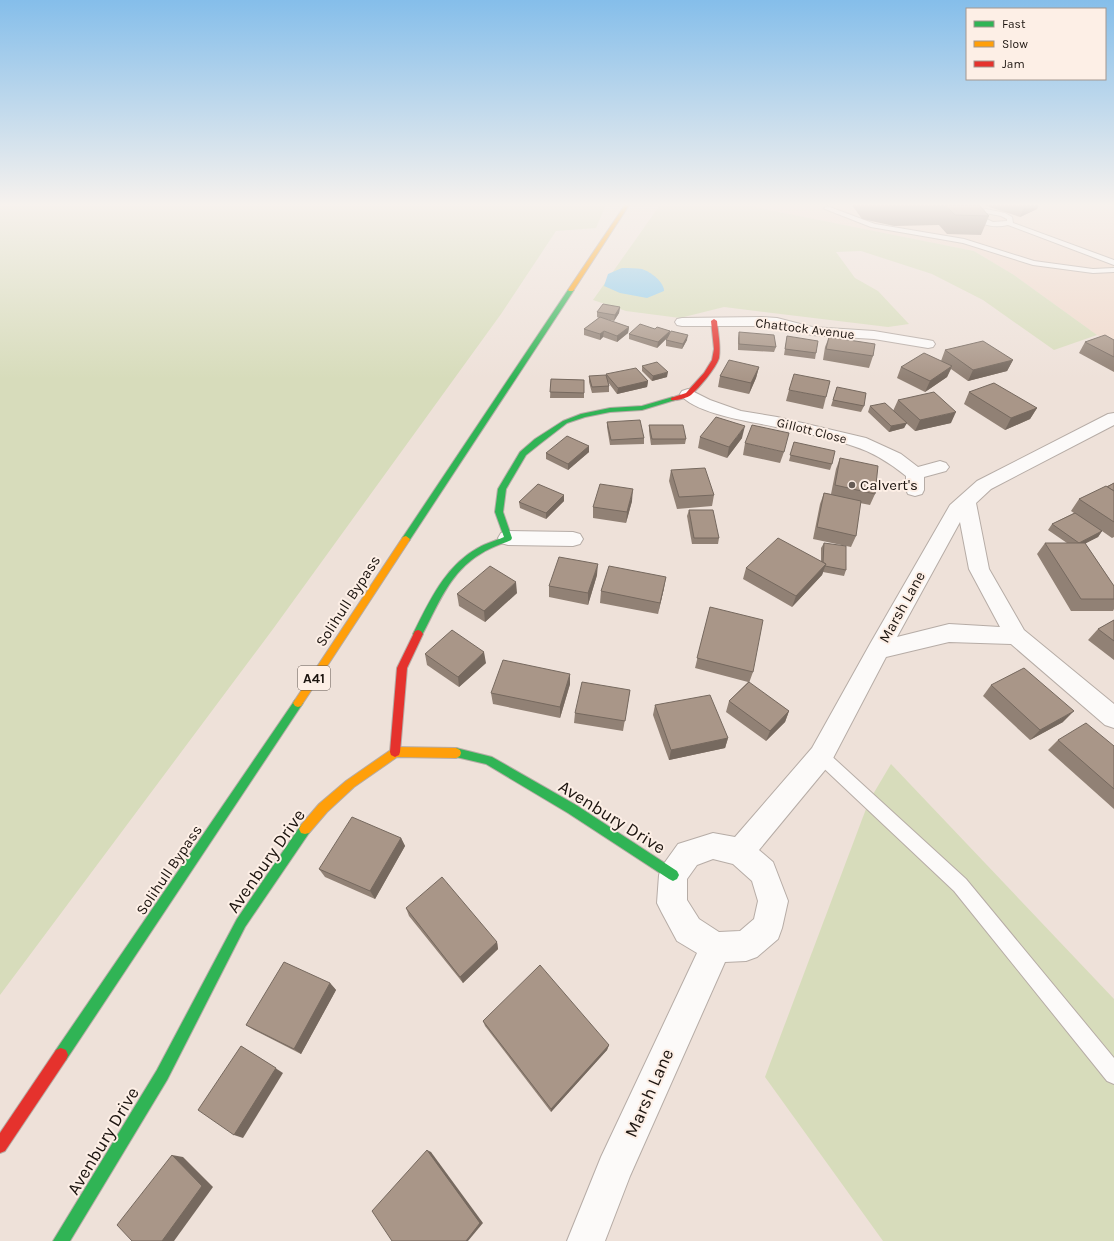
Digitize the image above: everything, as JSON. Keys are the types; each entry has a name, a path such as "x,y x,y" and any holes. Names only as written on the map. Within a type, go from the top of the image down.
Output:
{"main road":[{"name":"Solihull Bypass","path":"0,1146 272,742 588,263"},
{"path":"395,752 402,668 441,587 457,568 477,552 508,538 499,512 502,490 523,454 538,441 565,422 583,415 610,410 642,408 688,394 706,374 715,360 716,349 714,321"},
{"name":"Avenbury Drive","path":"61,1241 162,1075 241,923 299,836 323,808 350,784 395,752 453,752 488,760 572,809 673,875"}],"street":[{"name":"Chattock Avenue","path":"682,322 777,322 812,331 874,335 896,346 928,344"},
{"name":"Gillott Close","path":"688,394 704,403 737,415 777,422 860,442 895,458 915,482 940,467"},
{"name":"Marsh Lane","path":"740,852 821,756 878,650 957,510 984,485 1114,418"},
{"path":"966,503 980,569 1016,636 1114,718"},
{"path":"508,538 573,539"},
{"path":"878,650 949,633 1016,636"},
{"path":"713,846 740,852 763,872 773,900 767,928 746,946 716,947 688,930 672,903 673,875 688,854 713,846"},
{"name":"Marsh Lane","path":"586,1241 614,1170 716,947"}],"lane":[{"path":"1037,263 1057,267 1093,271 1114,264"},
{"path":"821,756 960,885 1114,1074"}],"shaded area":[{"path":"994,263 1114,263 1114,343 1097,335 1014,275"}],"green space":[{"path":"0,263 535,263 501,314 273,629 0,995"},
{"path":"619,263 844,263 855,278 878,291 909,324 888,327 724,307 680,318 626,311 593,300"},
{"path":"898,263 994,263 1014,275 1097,335 1054,350 983,300 932,274"},
{"path":"891,764 1114,999 1114,1241 883,1241 765,1077 869,801"}],"water":[{"path":"622,268 642,269 649,272 662,284 664,291 647,298 620,293 604,286 608,274"}],"building":[{"path":"603,304 620,307 615,315 597,312"},
{"path":"600,317 629,327 617,336 604,331 600,334 584,329"},
{"path":"640,324 655,329 657,327 670,331 658,342 629,334"},
{"path":"671,331 688,335 683,344 666,340"},
{"path":"739,332 774,335 776,347 739,344"},
{"path":"1105,335 1114,340 1114,357 1085,342"},
{"path":"787,336 818,341 816,353 785,349"},
{"path":"829,337 875,344 873,356 826,349"},
{"path":"983,341 1013,360 973,370 945,350"},
{"path":"924,353 952,366 930,381 901,367"},
{"path":"729,360 759,367 751,383 720,376"},
{"path":"657,362 668,372 653,376 642,366"},
{"path":"636,368 648,381 618,388 606,374"},
{"path":"794,374 830,381 826,397 789,390"},
{"path":"606,375 609,386 592,387 589,376"},
{"path":"551,379 584,380 584,393 550,392"},
{"path":"994,383 1037,408 1011,418 969,392"},
{"path":"837,387 866,393 864,406 833,400"},
{"path":"934,392 956,412 920,420 898,400"},
{"path":"885,403 907,423 891,426 870,406"},
{"path":"716,417 745,426 729,447 700,437"},
{"path":"640,420 644,438 611,440 607,422"},
{"path":"649,425 683,425 686,439 652,439"},
{"path":"752,425 789,433 784,452 745,443"},
{"path":"567,436 589,446 568,464 546,453"},
{"path":"794,442 835,451 832,464 790,455"},
{"path":"840,458 878,466 875,494 835,485"},
{"path":"705,468 714,495 679,497 671,470"},
{"path":"1114,483 1114,491 1107,487"},
{"path":"538,484 564,495 546,513 519,502"},
{"path":"600,484 633,489 627,512 593,507"},
{"path":"1106,486 1114,491 1114,522 1079,499"},
{"path":"824,493 861,501 856,536 817,527"},
{"path":"689,510 713,510 719,538 694,538"},
{"path":"1075,513 1102,531 1079,543 1052,524"},
{"path":"778,538 826,564 796,596 746,568"},
{"path":"824,543 846,546 846,570 825,566 826,564 823,562"},
{"path":"1045,543 1085,543 1114,586 1114,599 1081,599"},
{"path":"559,557 598,564 588,593 549,586"},
{"path":"490,566 516,582 484,611 457,594"},
{"path":"609,566 666,577 660,603 601,591"},
{"path":"710,607 763,620 753,672 697,658"},
{"path":"1114,620 1114,641 1098,629"},
{"path":"452,630 484,652 458,677 425,654"},
{"path":"503,660 570,674 560,707 491,693"},
{"path":"1024,668 1074,711 1040,730 991,685"},
{"path":"582,682 630,690 625,721 575,713"},
{"path":"749,682 789,711 770,731 729,701"},
{"path":"710,695 728,738 671,750 655,705"},
{"path":"1086,723 1114,746 1114,789 1058,740"},
{"path":"352,817 401,838 370,891 319,869"},
{"path":"442,877 497,942 460,977 406,908"},
{"path":"284,962 330,983 294,1049 246,1025"},
{"path":"540,965 609,1045 551,1109 483,1021"},
{"path":"241,1046 276,1068 234,1135 198,1110"},
{"path":"427,1150 480,1223 466,1241 392,1241 372,1211"},
{"path":"172,1155 202,1186 162,1241 132,1241 117,1225"}],"traffic: fast":[{"path":"406,539 571,290"},
{"path":"418,634 435,599 457,568 481,550 508,538 499,512 502,489 523,454 538,441 565,422 583,415 610,410 642,408 673,399"},
{"path":"61,1055 298,703"},
{"path":"456,753 488,760 572,809 673,875"},
{"path":"61,1241 162,1075 241,923 305,829"}],"traffic: slow":[{"path":"571,290 589,263"},
{"path":"298,703 406,539"},
{"path":"305,829 323,808 350,784 395,752 456,753"}],"traffic: jam":[{"path":"673,399 688,394 706,374 715,360 717,349 714,321"},
{"path":"395,752 402,668 418,634"},
{"path":"0,1146 61,1055"}],"place":[{"name":"Calvert's","path":"852,485"}]}
